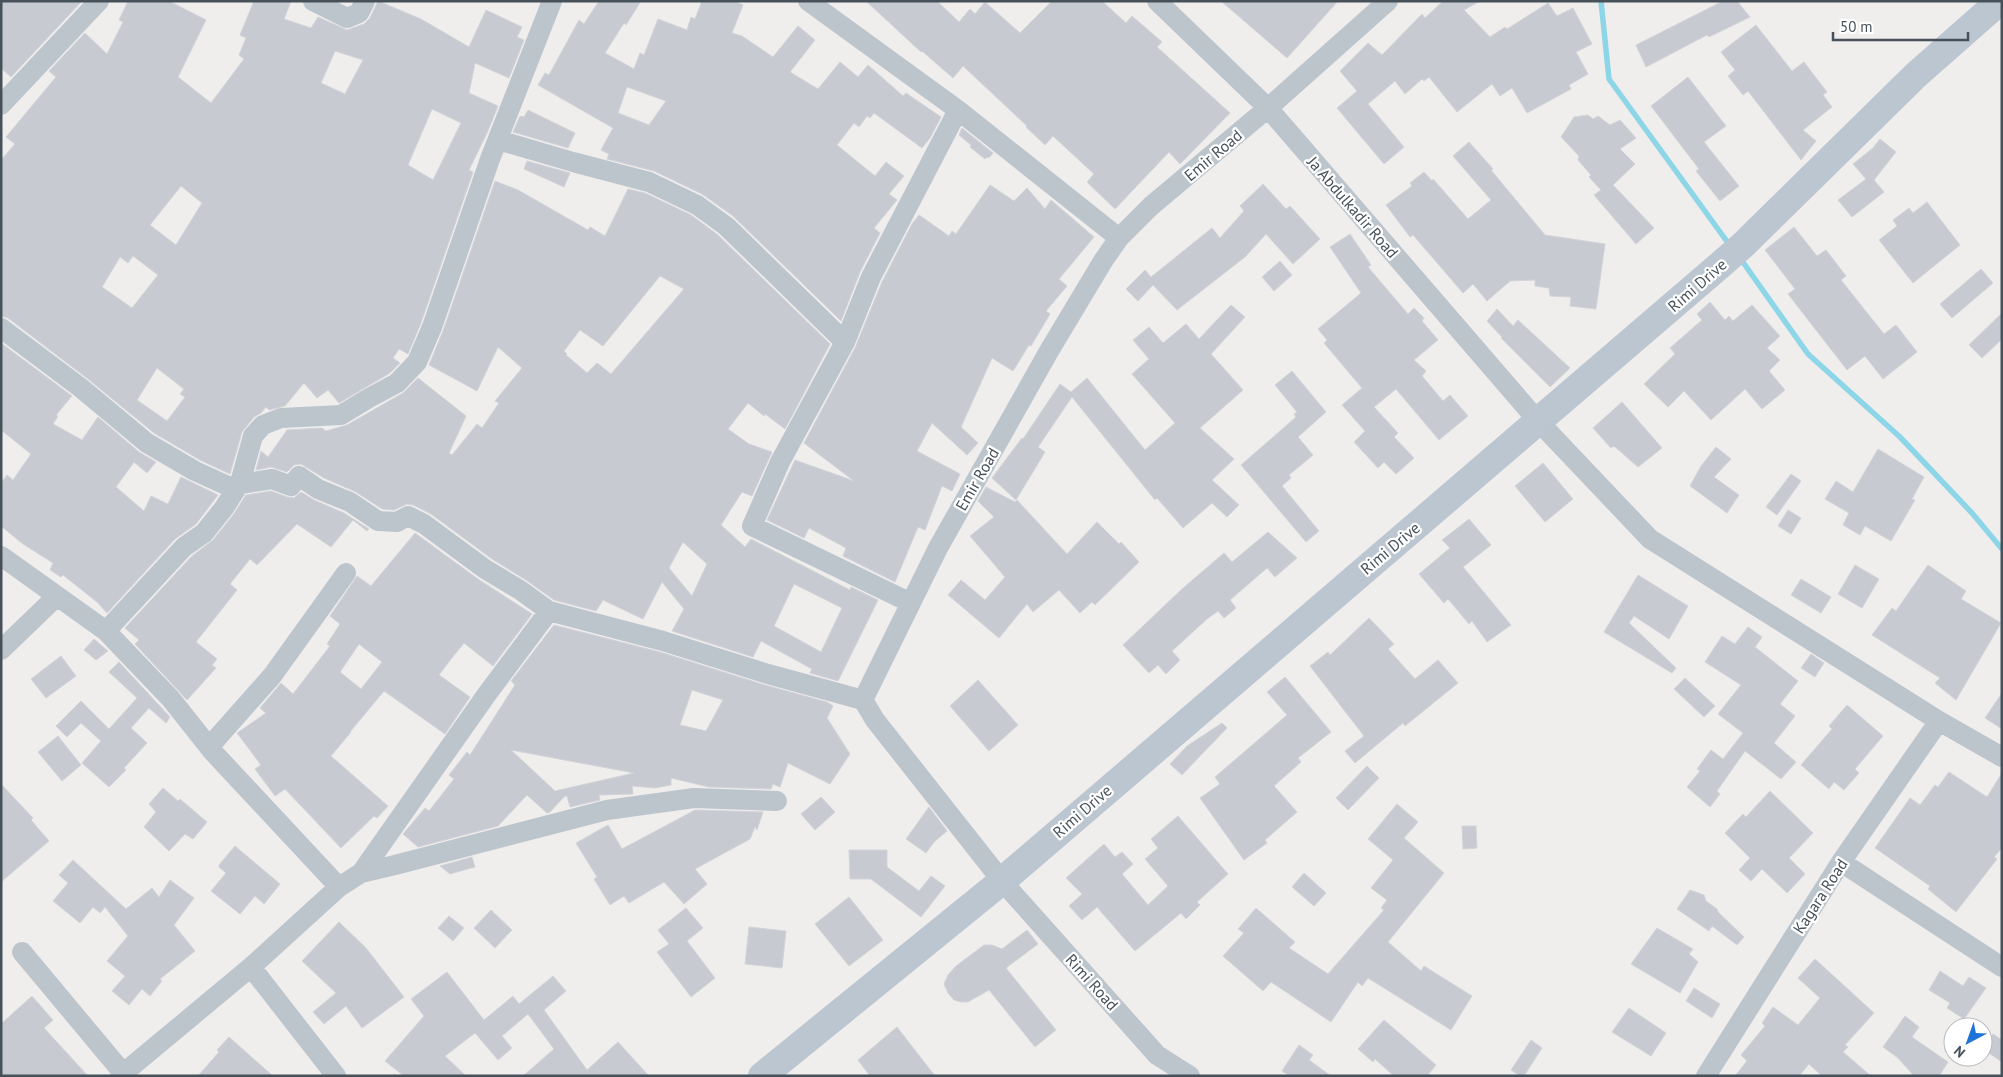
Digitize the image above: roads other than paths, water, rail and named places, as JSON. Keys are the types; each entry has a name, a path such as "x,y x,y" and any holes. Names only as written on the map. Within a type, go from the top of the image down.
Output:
{"street":[{"path":"1,106 99,1"},
{"path":"313,1 347,18 359,13 365,1"},
{"path":"106,631 184,547 204,533 224,508 240,482 253,436 263,424 281,418 341,415 397,384 418,362 498,140 552,1"},
{"path":"808,1 958,110 1119,238"},
{"name":"Ja Abdulkadir Road","path":"1158,1 1268,108 1538,421 1650,539 1939,721 2002,757"},
{"name":"Emir Road","path":"863,700 938,548 1044,360 1103,260 1119,238 1151,206 1268,108 1388,1"},
{"name":"Rimi Drive","path":"762,1076 1002,880 1719,266 1743,245 1916,75 2000,1"},
{"path":"911,603 752,526 780,462 845,342 871,277 958,110"},
{"path":"498,140 648,182 697,205 726,226 845,342"},
{"path":"1,328 81,388 147,443 228,486 240,482 272,479 291,486 299,476 318,489 350,502 378,521 397,522 408,516 424,524 484,569 520,590 549,611 663,641 768,674 863,700 875,720 1002,880"},
{"path":"1,556 106,631 171,699 209,747 339,887"},
{"path":"209,747 272,676 346,573"},
{"path":"1,650 56,597"},
{"path":"361,873 487,694 549,611"},
{"name":"Kagara Road","path":"1706,1076 1842,862 1939,721"},
{"path":"22,952 121,1074 251,967 339,887 361,873 607,810 694,798 777,802"},
{"path":"1842,862 2002,967"},
{"name":"Rimi Road","path":"1002,880 1157,1055 1190,1076"},
{"path":"251,967 336,1076"}],"waterway":[{"path":"1601,1 1609,79 1731,247"},
{"path":"1740,258 1808,354 1900,437 1972,513 2002,549"}]}
